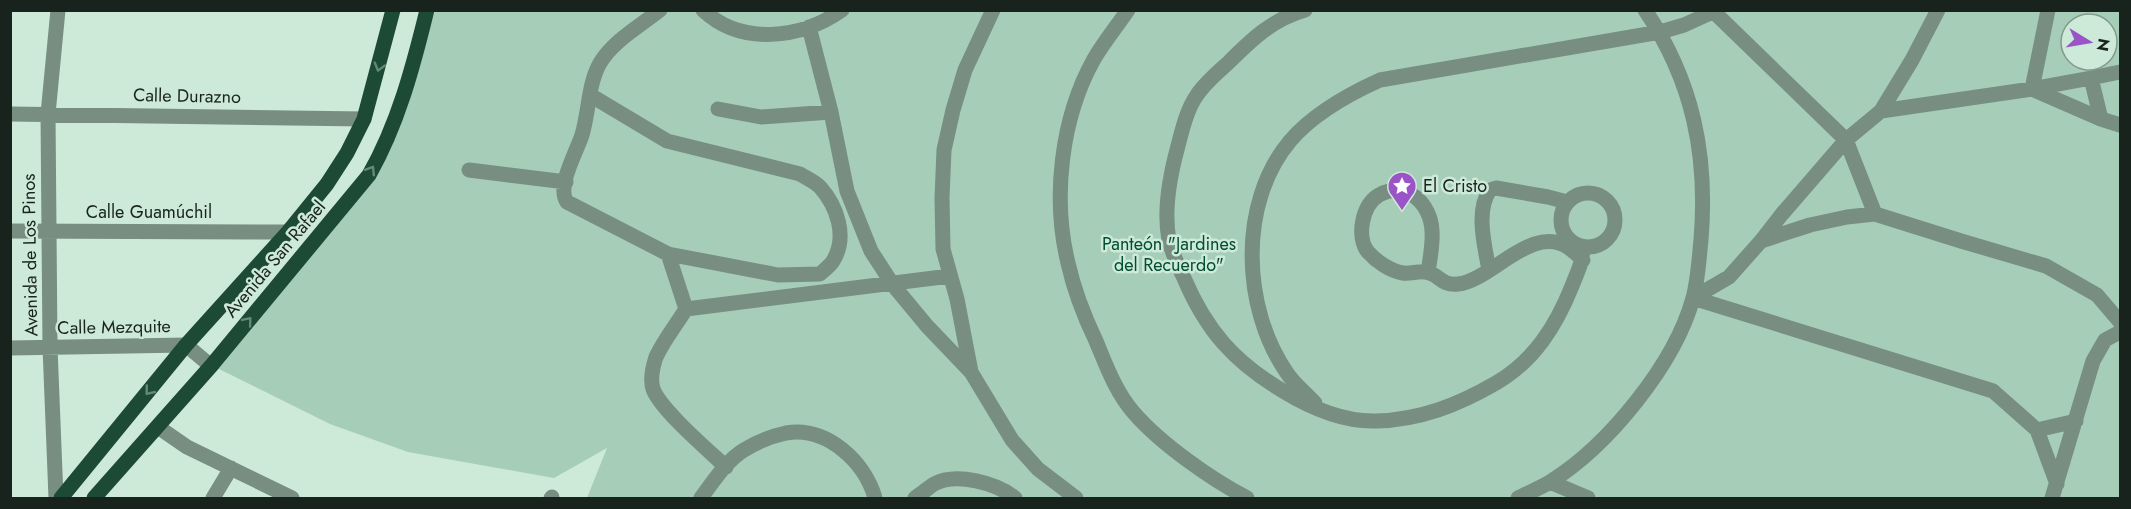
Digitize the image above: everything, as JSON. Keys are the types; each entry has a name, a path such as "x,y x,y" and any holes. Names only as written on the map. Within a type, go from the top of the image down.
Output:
{"main road":[{"name":"Avenida San Rafael","path":"62,498 186,345 288,232 327,184 347,153 364,119 393,10"},
{"name":"Avenida San Rafael","path":"94,498 211,366 369,175 383,149 401,104 427,10"}],"street":[{"name":"Avenida de Los Pinos","path":"56,498 50,347 48,114 58,10"},
{"path":"590,95 667,141 800,174 818,185 830,200 841,229 833,262 820,274 778,275 668,254 567,202 563,195 566,182 583,132 590,95 600,64 609,51 660,10"},
{"path":"703,10 712,19 750,34 772,36 810,27 831,18 842,10"},
{"path":"971,372 943,249 944,150 965,70 993,10"},
{"path":"1128,10 1094,59 1081,87 1069,123 1062,166 1062,213 1068,262 1082,310 1113,381 1133,413 1202,470 1244,498"},
{"path":"1305,10 1286,16 1261,33 1196,97 1183,129 1172,169 1167,206 1169,239 1188,289 1206,323 1233,354 1259,376 1293,397 1324,412 1352,419 1376,421 1411,418 1446,409 1513,374 1538,348 1559,317 1583,254 1609,238 1616,225 1614,210 1606,198 1593,192 1579,194 1567,202 1560,220 1567,238 1583,254"},
{"path":"1518,498 1550,482 1587,453 1614,426 1644,391 1668,357 1683,327 1693,298 1700,256 1703,190 1698,133 1688,94 1677,66 1660,32 1645,10"},
{"path":"1693,298 1729,277 1846,140 1881,111 1912,60 1938,10"},
{"path":"2032,89 2048,10"},
{"path":"1324,412 1287,374 1265,332 1254,294 1254,220 1263,190 1276,162 1290,141 1332,105 1352,92 1380,80 1660,32 1716,12 1846,140 1875,214"},
{"path":"810,27 847,190 871,251 893,285 927,326 971,372 1012,440 1038,469 1069,497"},
{"path":"1881,111 2032,89 2121,72"},
{"path":"2091,78 2101,119"},
{"path":"2032,89 2101,119 2121,125"},
{"path":"718,109 761,117 831,112"},
{"name":"Calle Durazno","path":"10,114 364,119"},
{"path":"469,170 566,182"},
{"path":"1489,270 1482,236 1484,204 1490,190 1496,188 1567,202"},
{"path":"1428,272 1432,229 1424,205 1411,193 1395,191 1378,196 1366,210 1361,228 1364,247 1375,260 1401,273 1428,272 1449,285 1465,284 1511,255 1539,243 1557,243 1583,254"},
{"path":"1761,242 1809,225 1875,214 1960,242 2046,266 2097,295 2121,322"},
{"name":"Calle Guamúchil","path":"10,231 288,232"},
{"path":"668,254 686,309 656,358 651,377 653,388 660,401 726,467"},
{"path":"686,309 893,285 950,276"},
{"path":"1693,298 1993,391 2037,430 2054,491"},
{"path":"2054,491 2093,361 2105,340 2121,332"},
{"name":"Calle Mezquite","path":"10,348 186,345 211,366"},
{"path":"2037,430 2076,421"},
{"path":"158,427 187,447 292,498"},
{"path":"702,498 726,467 742,451 765,439 789,433 810,435 843,449 860,467 875,498"},
{"path":"213,498 231,468"},
{"path":"915,498 936,483 961,478 986,483 1015,498"},
{"path":"1550,482 1588,498"}],"green space":[{"name":"Panteón \"Jardines del Recuerdo\"","path":"435,11 2120,11 2120,498 587,498 607,448 554,478 408,452 330,424 217,368 399,125"}],"place":[{"name":"El Cristo","path":"1402,212"}]}
